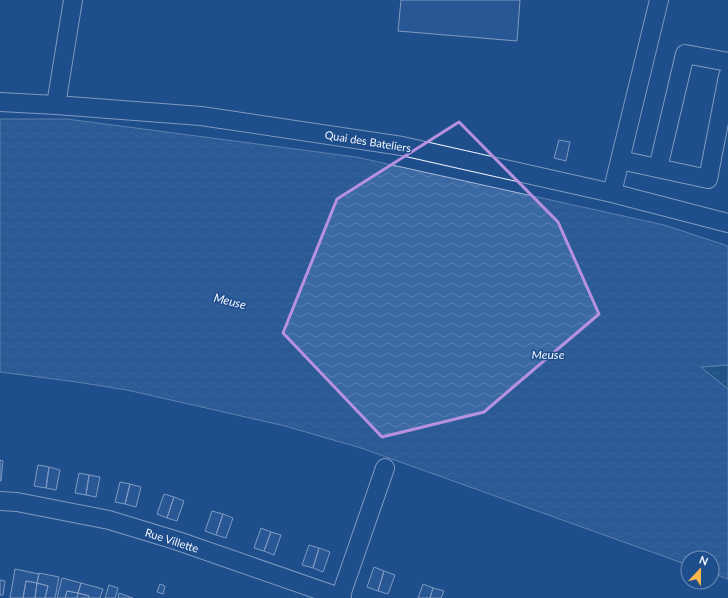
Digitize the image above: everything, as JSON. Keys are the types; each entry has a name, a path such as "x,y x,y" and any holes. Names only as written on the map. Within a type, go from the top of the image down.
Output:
{"street":[{"path":"56,105 73,0"},
{"path":"612,192 659,0"},
{"path":"658,168 685,54 728,62"},
{"path":"620,160 708,179 728,76"},
{"name":"Quai des Bateliers","path":"0,102 201,116 402,146 612,192 728,223"},
{"name":"Rue Villette","path":"0,501 17,502 109,520 178,541 341,598 385,468"}],"highlighted area":[{"path":"459,122 558,222 599,314 484,412 382,437 283,333 337,199"}],"green space":[{"path":"728,365 728,389 700,367"}],"water":[{"name":"Meuse","path":"0,119 67,119 356,157 664,225 728,246 728,365 701,367 728,389 728,579 720,576 720,550 680,550 680,562 361,448 285,426 127,390 0,372"}],"building":[{"path":"401,0 520,0 517,41 398,31"},
{"path":"559,140 570,142 566,161 554,158"},
{"path":"0,460 3,461 1,481 0,481"},
{"path":"38,465 49,467 46,488 34,486"},
{"path":"49,467 60,470 56,490 46,488"},
{"path":"79,473 89,475 86,495 75,493"},
{"path":"89,475 100,477 96,497 86,495"},
{"path":"120,482 130,484 125,504 115,502"},
{"path":"130,484 141,487 136,507 125,504"},
{"path":"164,494 174,497 167,518 157,514"},
{"path":"174,497 184,501 177,521 167,518"},
{"path":"212,511 223,514 216,535 205,531"},
{"path":"223,514 233,518 226,538 216,535"},
{"path":"261,528 271,532 264,551 254,548"},
{"path":"271,532 281,535 274,555 264,551"},
{"path":"309,545 319,548 313,568 302,565"},
{"path":"319,548 330,552 323,572 313,568"},
{"path":"374,567 384,571 378,591 367,587"},
{"path":"15,569 39,574 37,583 26,581 23,598 10,598"},
{"path":"384,571 395,575 388,594 378,591"},
{"path":"39,573 59,577 55,598 45,598 48,586 37,583"},
{"path":"62,578 81,583 78,593 67,591 65,598 57,598"},
{"path":"0,580 5,581 3,595 0,595"},
{"path":"26,581 37,583 35,598 23,598"},
{"path":"37,583 48,586 45,598 35,598"},
{"path":"81,583 103,589 100,598 88,598 89,596 78,593"},
{"path":"160,584 165,586 163,594 157,592"},
{"path":"423,584 433,588 430,598 418,598"},
{"path":"109,585 118,588 115,598 105,598"},
{"path":"433,588 444,591 441,598 430,598"},
{"path":"67,591 78,593 77,598 65,598"},
{"path":"78,593 89,596 88,598 77,598"},
{"path":"119,593 133,598 118,598"}]}
